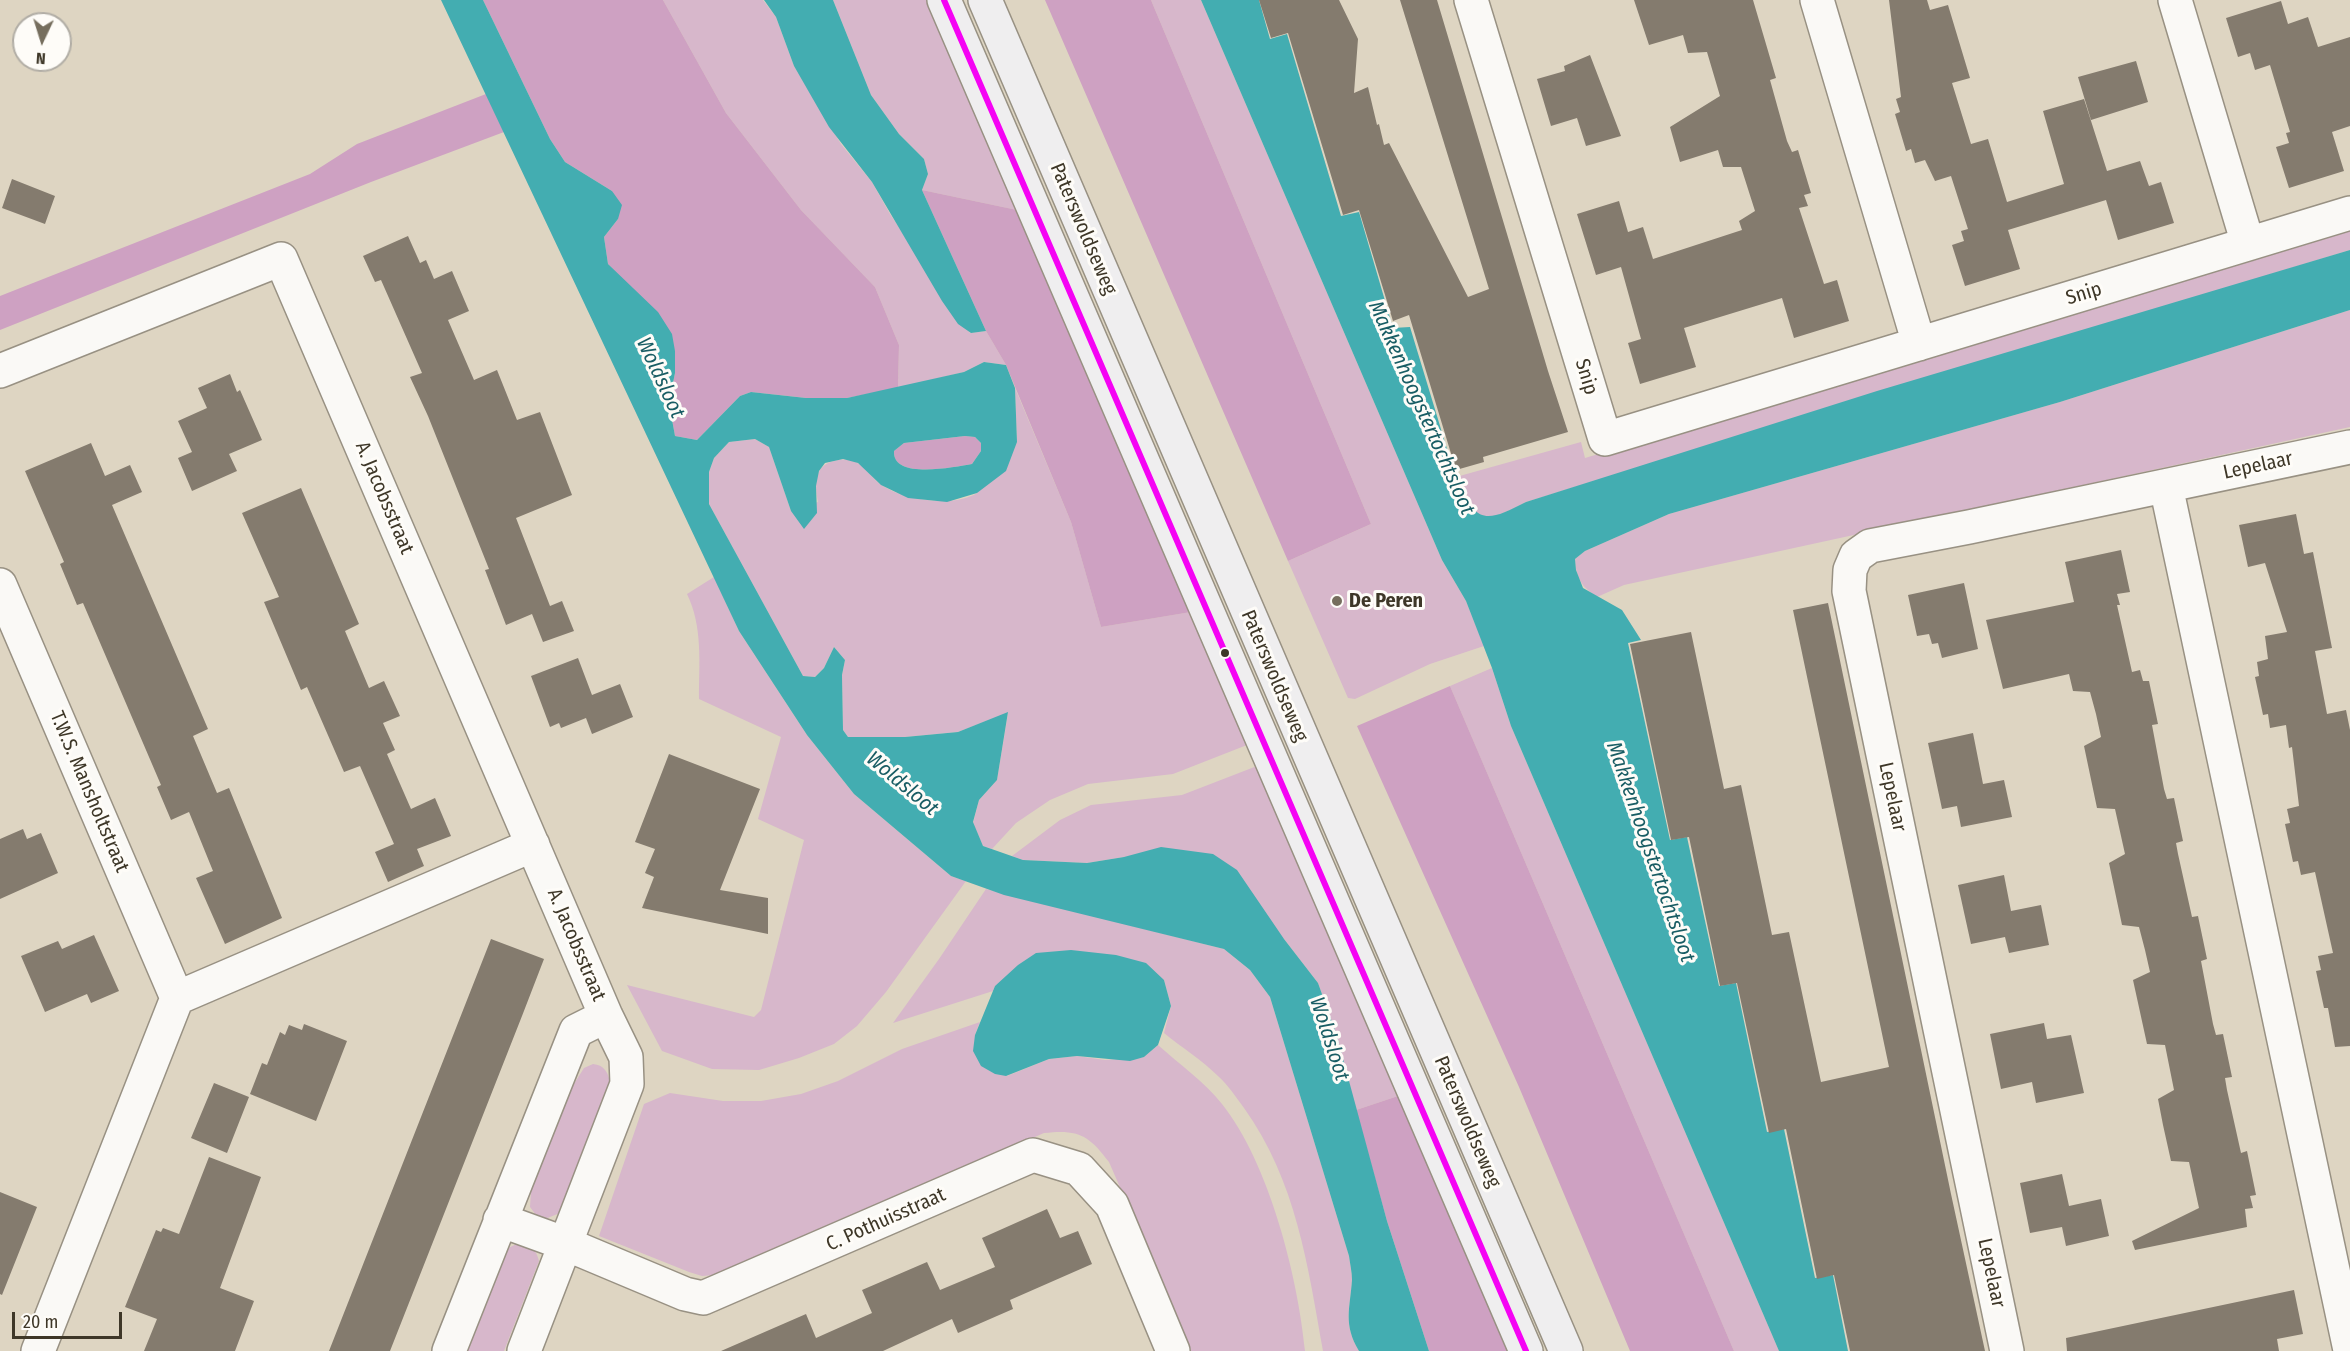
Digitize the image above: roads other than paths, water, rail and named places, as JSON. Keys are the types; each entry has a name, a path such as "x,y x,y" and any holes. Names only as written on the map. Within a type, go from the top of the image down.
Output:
{"main road":[{"name":"Paterswoldseweg","path":"944,0 1526,1351"},
{"name":"Paterswoldseweg","path":"985,0 1566,1351"}],"street":[{"name":"Snip","path":"1471,0 1605,439 2350,213"},
{"path":"1816,0 1919,344"},
{"path":"2175,0 2248,244"},
{"name":"A. Jacobsstraat","path":"0,370 281,259 606,1016 626,1057 627,1084 524,1351"},
{"name":"Lepelaar","path":"2007,1351 1849,591 1850,570 1856,556 1870,546 2350,447"},
{"path":"2166,486 2350,1350"},
{"name":"T.W.S. Mansholtstraat","path":"0,585 177,998"},
{"path":"38,1351 177,998 533,845"},
{"name":"A. Jacobsstraat","path":"449,1351 576,1031 606,1016"},
{"name":"C. Pothuisstraat","path":"501,1220 567,1244 685,1294 703,1298 1033,1155 1079,1169 1112,1204 1173,1351"}],"water":[{"name":"Woldsloot","path":"441,0 483,0 550,139 565,162 612,191 622,205 618,219 604,237 608,264 658,312 672,334 675,373 669,403 675,436 697,440 740,396 751,392 806,398 847,398 964,372 984,362 1006,365 1015,388 1017,442 1006,471 977,493 947,502 908,498 881,485 858,463 843,459 825,463 819,471 816,486 817,513 804,529 791,511 769,447 755,439 729,442 714,458 709,472 709,504 803,676 815,677 824,668 834,647 845,660 842,675 843,730 848,737 905,737 958,732 1008,712 997,780 979,800 973,822 983,846 1023,860 1087,863 1124,857 1161,847 1213,854 1237,870 1284,939 1318,983 1336,1033 1387,1221 1429,1351 1359,1351 1354,1341 1349,1324 1352,1280 1349,1256 1270,997 1250,970 1224,949 1004,895 951,876 854,794 807,735 739,631","holes":["965,436 975,437 981,443 981,451 972,464 939,469 913,469 903,466 896,460 894,451 904,443"]},
{"path":"764,0 833,0 871,95 899,134 924,159 928,174 922,190 986,331 971,333 958,324 942,301 872,182 829,127 794,66 776,17"},
{"name":"Makkenhoogstertochtsloot","path":"1201,0 1259,0 1270,39 1287,34 1341,216 1359,212 1393,328 1410,327 1457,482 1471,506 1484,516 1502,513 1526,502 1877,391 2350,250 2350,310 2060,402 1669,514 1585,551 1575,559 1576,570 1583,588 1622,610 1641,640 1628,643 1670,840 1687,837 1719,986 1736,983 1767,1132 1784,1129 1815,1278 1833,1275 1848,1351 1779,1351 1511,726 1466,601 1442,560"},
{"path":"1071,950 1116,955 1146,963 1164,980 1171,1006 1158,1045 1144,1057 1130,1061 1077,1056 1049,1059 1006,1076 995,1074 981,1066 973,1051 975,1035 995,986 1018,965 1036,953"}],"place":[{"name":"De Peren","path":"1337,601"}]}
